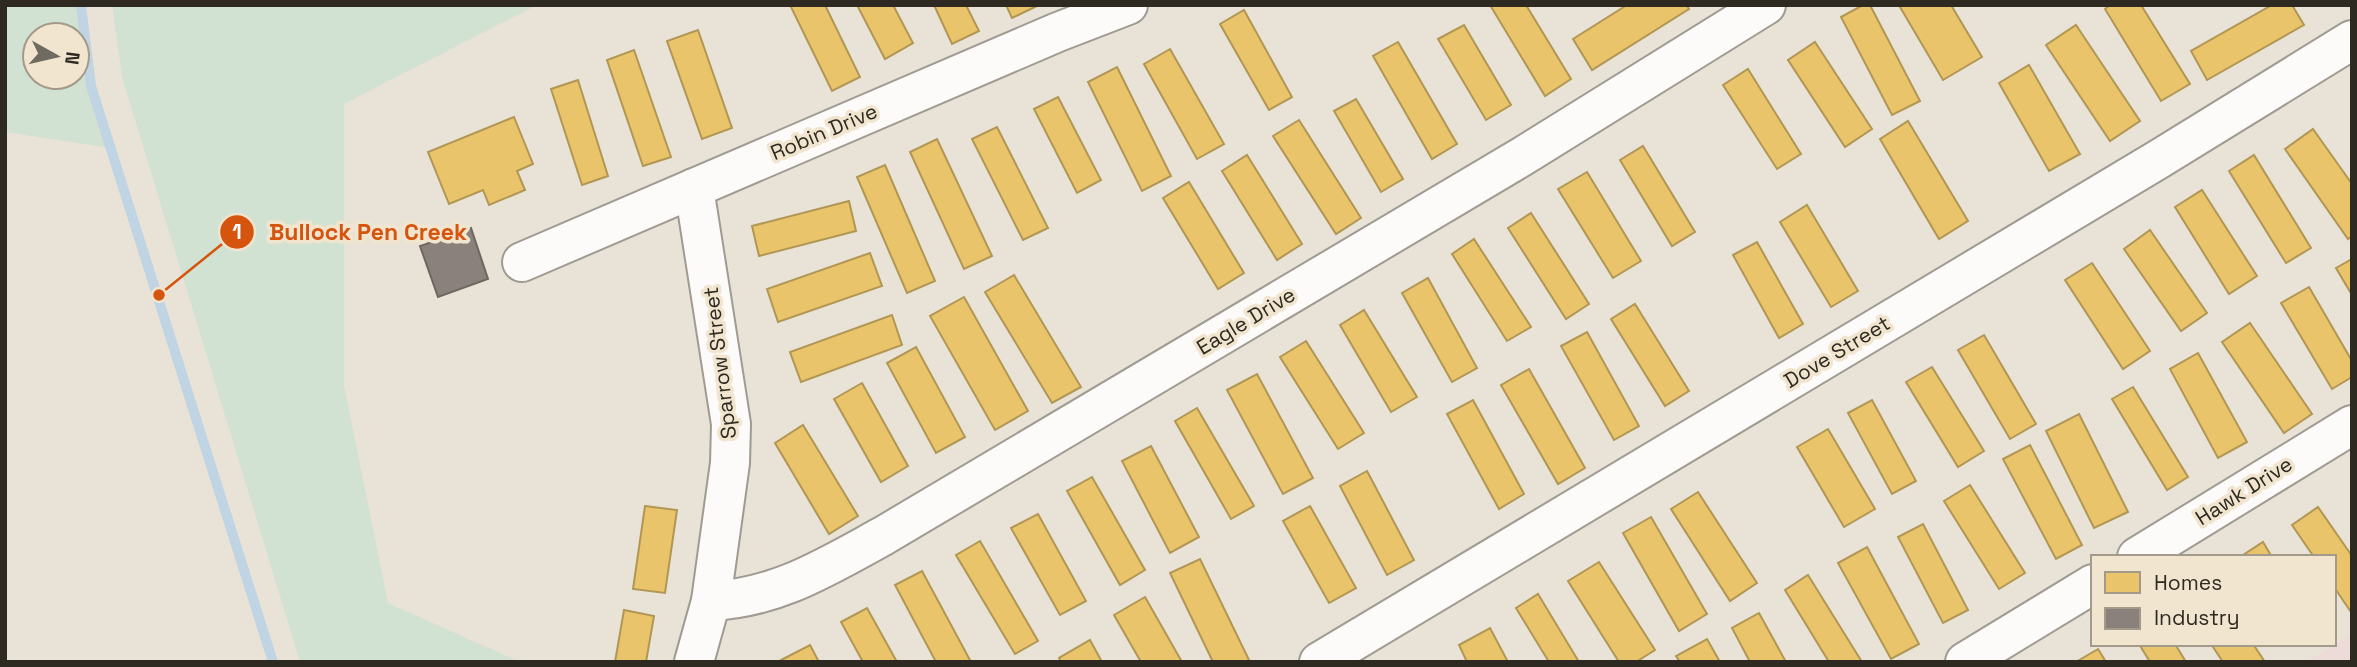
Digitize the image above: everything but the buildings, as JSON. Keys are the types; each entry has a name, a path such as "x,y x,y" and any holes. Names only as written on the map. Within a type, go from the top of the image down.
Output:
{"street":[{"name":"Robin Drive","path":"522,262 1058,32 1128,5"},
{"name":"Eagle Drive","path":"711,601 735,600 792,585 883,536 1522,156 1766,5"},
{"name":"Dove Street","path":"1319,662 2159,159 2352,40"},
{"name":"Sparrow Street","path":"694,188 731,424 730,463 711,601 694,662"},
{"name":"Hawk Drive","path":"2140,555 2352,425"},
{"path":"1965,662 2091,585"}],"shaded area":[{"path":"2352,634 2352,662 2306,662 2336,646"}],"green space":[{"path":"5,5 81,5 83,21 21,21 21,91 91,91 91,86 111,148 5,132"},
{"path":"112,5 537,5 344,104 344,385 388,603 520,662 300,662 122,77"}],"waterway":[{"path":"81,5 91,86 273,662"}],"place":[{"name":"Bullock Pen Creek","path":"159,295"}]}
